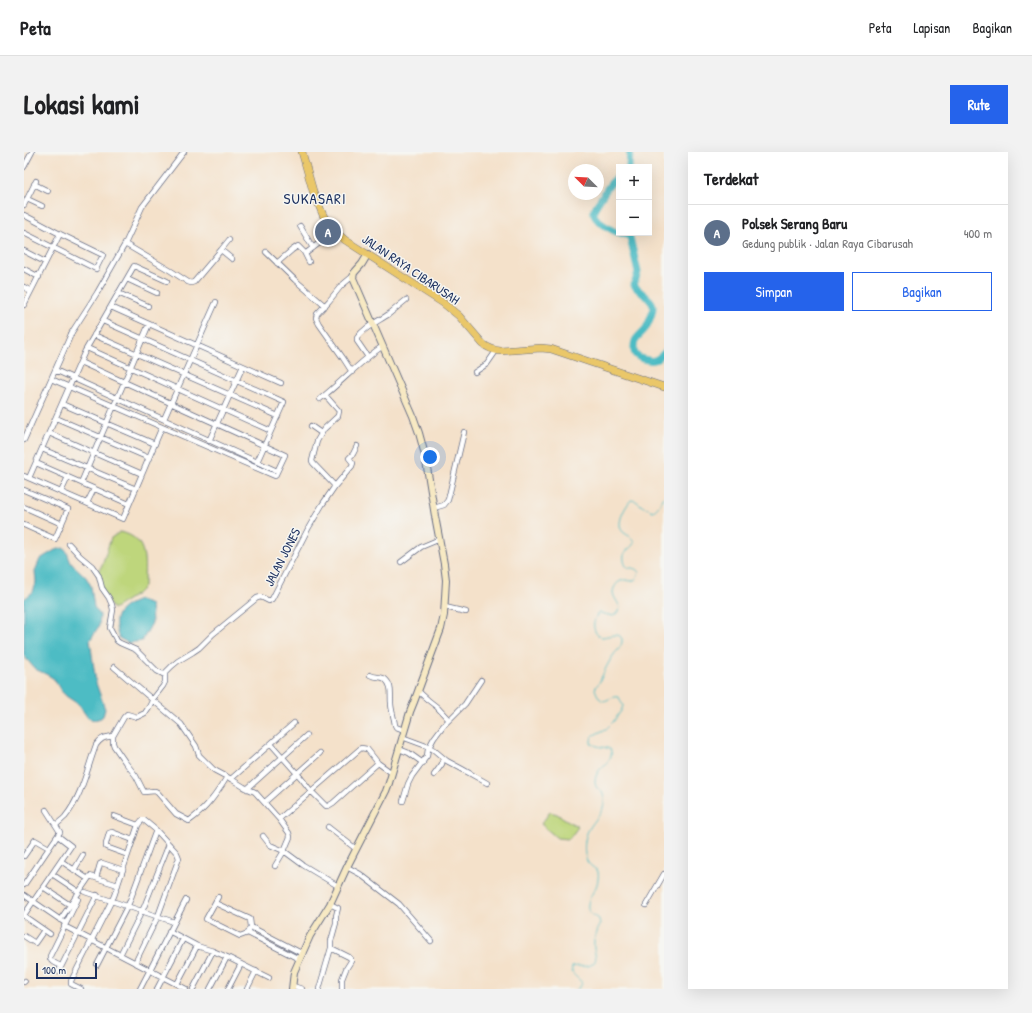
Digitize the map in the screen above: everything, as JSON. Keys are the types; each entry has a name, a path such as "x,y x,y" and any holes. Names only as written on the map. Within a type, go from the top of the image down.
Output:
{"main road":[{"name":"JALAN RAYA CIBARUSAH","path":"302,152 311,185 319,205 328,224 335,232 443,303 459,316 483,344 496,351"},
{"path":"496,351 538,348 551,350 663,387"}],"street":[{"path":"24,167 32,152"},
{"path":"24,440 72,332 97,293 125,244 142,207 184,152"},
{"path":"24,206 35,183 48,191"},
{"path":"27,199 42,206"},
{"path":"24,215 103,255 96,269 24,233"},
{"path":"300,226 313,248"},
{"path":"305,254 335,232"},
{"path":"24,305 60,234"},
{"path":"125,244 191,283 194,282 229,240"},
{"path":"277,263 298,246 300,246 309,262"},
{"path":"221,250 232,260"},
{"path":"24,251 45,262"},
{"path":"266,252 325,306"},
{"path":"352,372 316,320 317,314 341,286 353,276 368,254"},
{"path":"29,478 80,362 134,266 167,281"},
{"path":"24,269 39,277"},
{"path":"302,989 293,987 294,972 310,936 330,904 386,790 410,712 440,629 445,606 446,580 444,564 425,454 413,416 353,276"},
{"path":"127,279 157,293"},
{"path":"24,287 31,291"},
{"path":"118,293 148,306"},
{"path":"368,357 357,341 357,338 362,332 406,300"},
{"path":"164,419 216,302"},
{"path":"110,307 281,383"},
{"path":"103,321 284,402 257,462"},
{"path":"81,483 149,324"},
{"path":"94,335 278,416"},
{"path":"320,399 368,357 383,346"},
{"path":"87,348 271,431"},
{"path":"475,372 486,364 496,351"},
{"path":"51,379 275,476 285,455 80,362"},
{"path":"207,447 243,366"},
{"path":"55,370 277,471"},
{"path":"325,395 339,411 339,414 322,433 312,461 335,486"},
{"path":"62,404 155,444"},
{"path":"56,418 149,458"},
{"path":"311,426 322,433"},
{"path":"24,476 123,519 162,427"},
{"path":"434,508 444,505 448,500 464,432"},
{"path":"49,433 142,474"},
{"name":"JALAN JONES","path":"113,736 126,714 137,717 141,716 147,711 153,699 165,684 166,671 175,663 193,652 257,598 261,597 269,601 272,600 309,527 322,505 335,486 352,466 353,463 349,458 357,446"},
{"path":"42,449 136,489"},
{"path":"36,463 129,504"},
{"path":"61,492 68,477"},
{"path":"87,503 94,489"},
{"path":"24,490 68,509 55,539 24,526"},
{"path":"24,507 62,524"},
{"path":"401,562 422,547 440,539"},
{"path":"69,544 92,566 99,576 102,588 112,605 113,610 110,628 117,641 136,650 157,671 165,675"},
{"path":"445,606 466,612"},
{"path":"114,667 182,724 196,746 200,756 208,762 214,770 255,792 279,819 290,835 284,851 275,866"},
{"path":"370,676 381,677 388,683 392,690 391,702 395,725 396,727 404,730"},
{"path":"403,801 408,784 414,773 427,756 429,747 436,735 465,704 481,680"},
{"path":"418,692 437,707 449,720"},
{"path":"56,825 65,817 76,800 93,755 99,742 104,737 113,736 114,746 136,776 144,792 157,792 176,814 189,821 210,803 229,778 294,723"},
{"path":"247,789 307,735"},
{"path":"402,737 429,747 448,762 487,783"},
{"path":"271,744 311,791 326,806 328,806 378,762"},
{"path":"279,819 361,748 367,749 378,762 392,773"},
{"path":"399,749 409,753 423,763"},
{"path":"264,802 320,753"},
{"path":"434,774 442,764 443,758"},
{"path":"24,885 60,832 46,810"},
{"path":"114,816 138,825"},
{"path":"82,989 71,984 71,981 112,901 138,825 142,820 144,820 169,844 177,853 179,858 158,916 134,963"},
{"path":"328,827 356,849"},
{"path":"97,965 127,906 156,830"},
{"path":"128,855 106,846 109,833 112,832 134,840"},
{"path":"50,934 24,915 71,846 58,836"},
{"path":"262,836 270,845 284,851 303,865 338,886"},
{"path":"24,856 35,840 49,848"},
{"path":"120,955 142,911 169,844"},
{"path":"74,870 83,855"},
{"path":"61,861 88,879"},
{"path":"96,878 100,864 102,863 123,870"},
{"path":"347,867 360,874 400,904 431,941"},
{"path":"52,874 79,892"},
{"path":"646,906 664,874"},
{"path":"60,920 90,876 118,885"},
{"path":"43,887 70,905"},
{"path":"86,892 174,922"},
{"path":"24,895 60,920 64,925 186,989"},
{"path":"59,971 97,896"},
{"path":"61,966 51,961 50,956 78,899 76,897"},
{"path":"215,903 250,919 251,927 248,933 240,936 206,919 218,897"},
{"path":"140,989 186,900"},
{"path":"319,989 331,948 331,941 338,908 330,904"},
{"path":"251,927 301,957"},
{"path":"24,936 35,943 44,930"},
{"path":"169,931 197,946 227,957 269,978"},
{"path":"248,933 301,957"},
{"path":"157,989 183,939"},
{"path":"177,984 197,946"},
{"path":"331,948 351,959 342,979 342,989"},
{"path":"193,989 213,951"},
{"path":"210,989 227,957"},
{"path":"228,989 241,964"},
{"path":"247,989 256,972"}],"green space":[{"path":"120,532 130,535 141,546 144,561 144,587 137,594 113,609 105,598 97,574 102,565 111,538"},
{"path":"550,812 557,814 578,827 569,839 557,838 541,824"}],"water":[{"path":"63,548 66,550 71,563 86,577 91,586 94,607 100,615 99,626 90,640 96,683 105,709 101,718 94,720 88,718 78,704 61,691 54,679 35,669 24,656 24,599 33,592 36,582 35,571 40,559 55,550"},
{"path":"139,600 151,605 152,623 142,641 128,643 119,638 116,618 121,610 126,606"}],"waterway":[{"path":"629,164 630,152"},
{"path":"616,178 596,206 594,215 599,222 608,228 630,237 638,272 634,285 653,304 652,312 646,328 635,341 635,354 645,360 655,360 664,353"},
{"path":"577,989 582,983 573,974 572,967 588,966 591,965 596,959 594,942 596,932 600,924 599,919 589,911 588,904 597,885 598,871 586,860 585,840 587,833 601,812 604,804 603,793 595,785 596,777 611,756 610,749 596,746 591,743 591,741 592,736 606,729 613,722 623,706 619,697 603,701 600,699 595,689 610,660 621,645 622,638 617,635 602,637 598,635 594,629 594,622 598,613 613,616 617,613 620,608 613,593 615,586 622,580 632,581 637,577 639,572 635,569 627,567 624,561 625,552 634,543 631,537 623,532 620,525 620,520 626,507 631,500 636,501 642,506 653,511 658,507 664,497"}],"place":[{"name":"Polsek Serang Baru","path":"328,232"}],"district":[{"name":"SUKASARI","path":"315,198"}]}
